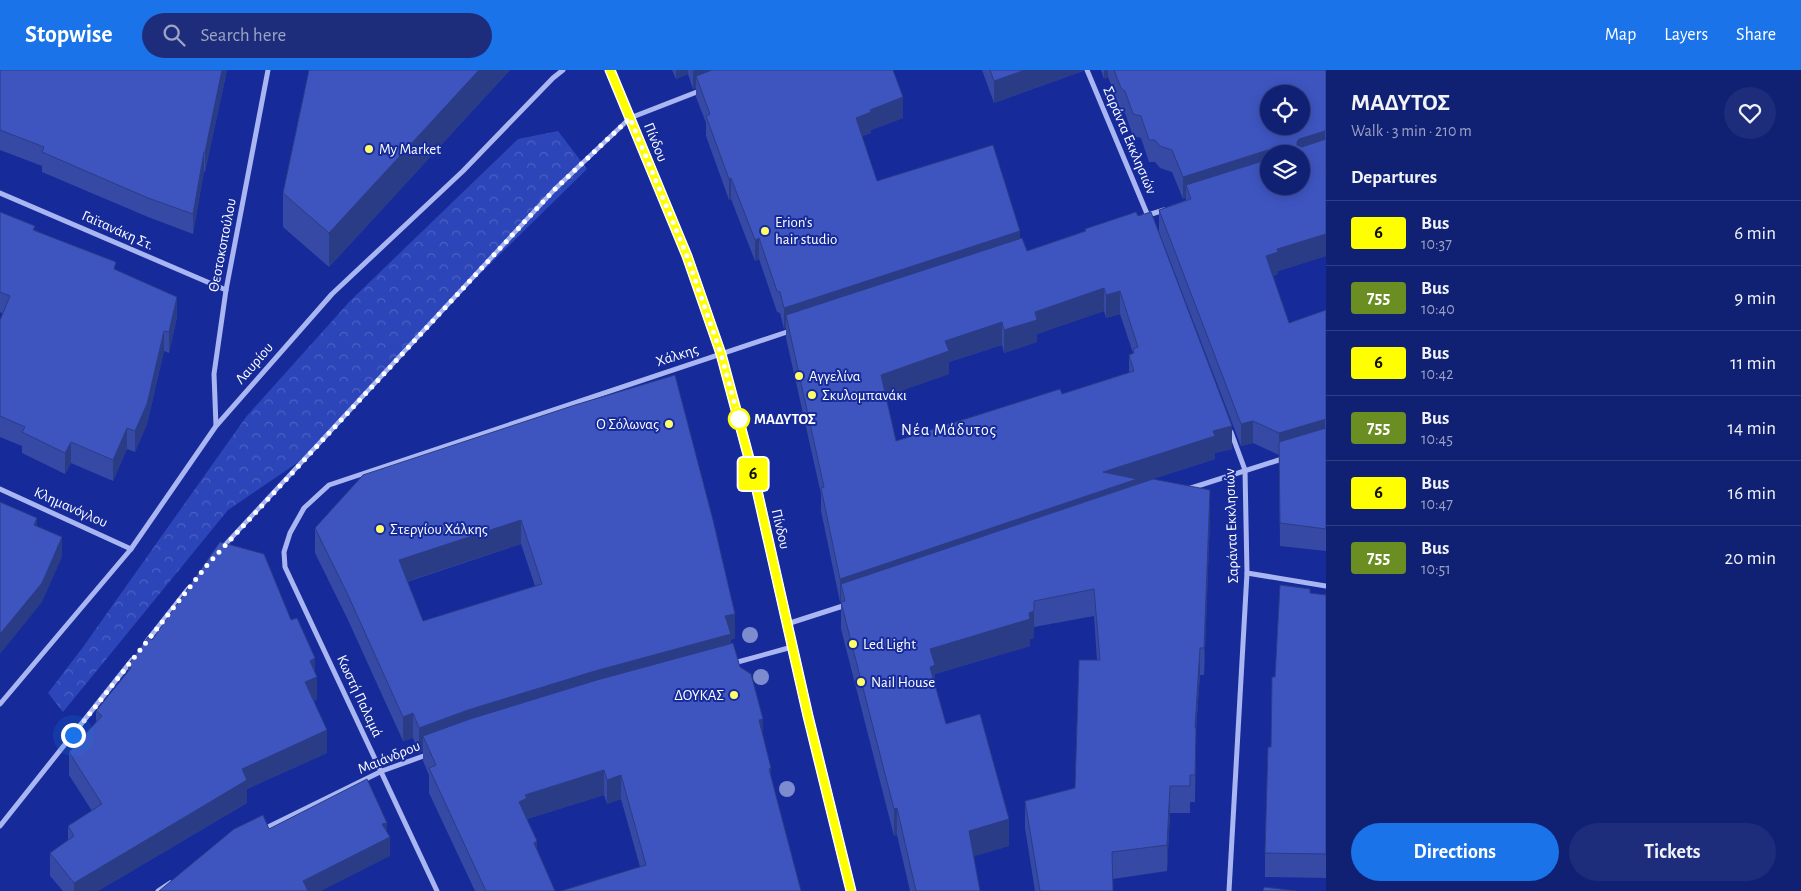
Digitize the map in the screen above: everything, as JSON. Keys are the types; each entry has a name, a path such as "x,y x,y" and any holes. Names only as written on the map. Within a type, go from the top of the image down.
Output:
{"main road":[{"name":"Πίνδου","path":"610,70 687,256 721,354 754,477 836,835 851,891"}],"street":[{"name":"Θεοτοκοπούλου","path":"216,426 214,374 226,290 268,70"},
{"name":"Λαυρίου","path":"0,704 131,548 216,426 332,294 463,171 563,70"},
{"name":"Σαράντα Εκκλησιών","path":"1087,70 1151,224"},
{"path":"221,549 554,190 630,118 710,87"},
{"name":"Γαϊτανάκη Στ.","path":"0,192 226,290"},
{"path":"1138,218 1166,209"},
{"name":"Χάλκης","path":"286,567 284,552 295,525 304,508 329,485 797,329"},
{"name":"Σαράντα Εκκλησιών","path":"1228,425 1245,470 1247,573 1229,891"},
{"path":"1180,492 1290,456"},
{"name":"Κλημανόγλου","path":"0,489 131,548"},
{"name":"Κωστή Παλαμά","path":"286,567 437,891"},
{"path":"1247,573 1326,586"},
{"path":"140,649 190,587"},
{"path":"787,624 853,602"},
{"path":"728,665 792,647"},
{"path":"0,826 134,657"},
{"name":"Μαιάνδρου","path":"260,831 382,772 434,752"},
{"path":"158,891 172,881"}],"green space":[{"path":"558,131 587,169 428,325 315,451 228,510 63,712 48,693 83,647 246,417 350,301 518,139"}],"building":[{"path":"0,70 222,70 193,214 148,198 42,152 44,147 0,130"},
{"name":"My Market","path":"309,70 479,70 329,233 283,193"},
{"path":"712,70 893,70 903,97 870,110 871,112 856,118 877,181 993,145 1020,231 784,308 780,292 777,291 759,238 755,240 731,178 729,179 706,116 710,114 696,76"},
{"path":"990,70 1025,70 994,81"},
{"path":"1114,70 1326,70 1326,131 1299,139 1297,145 1260,145 1260,153 1183,177 1172,150 1160,146 1155,140 1149,140 1141,116 1133,114 1125,91 1121,88"},
{"path":"1326,139 1326,234 1277,249 1278,252 1266,256 1289,323 1326,310 1326,419 1279,433 1253,421 1241,424 1159,210 1191,199 1186,185 1260,162 1260,195 1310,195 1310,145 1308,145"},
{"path":"0,212 35,226 33,230 116,262 114,269 177,297 169,332 164,331 147,404 135,431 127,428 113,460 71,442 65,453 22,432 25,427 0,416 0,320 10,296 0,292"},
{"path":"1136,212 1138,216 1151,212 1232,426 1213,431 1215,436 1103,472 1137,479 840,579 821,488 824,487 786,315 1022,238 1027,251 1086,231 1085,229","holes":["1104,288 1106,295 1120,291 1138,347 1133,349 1134,353 1129,355 1134,371 1062,394 1060,389 896,441 881,375 949,351 945,341 1002,322 1004,330 1037,320 1035,312"]},
{"path":"675,375 713,520 735,614 725,616 731,634 595,671 468,710 419,728 413,713 403,717 348,595 315,528 363,475 575,405","holes":["521,520 542,584 423,621 399,560"]},
{"path":"1326,428 1326,529 1280,523 1279,442"},
{"path":"1153,479 1210,490 1204,648 1200,648 1195,728 1195,775 1190,775 1190,786 1170,786 1167,845 1112,852 1113,891 1040,891 1025,801 1075,788 1079,660 1100,660 1094,589 1034,601 1034,611 1029,613 1030,619 930,649 935,665 930,667 946,724 980,714 1009,819 969,831 980,891 916,891 897,808 894,809 841,602 845,601 841,584"},
{"path":"0,502 37,518 34,525 62,537 42,583 0,634"},
{"path":"220,542 264,554 291,620 297,618 315,658 310,661 317,677 305,682 327,730 242,769 247,780 74,883 50,853 74,836 68,826 102,804 69,752 102,716 96,711 131,668 128,665 148,637 152,640"},
{"path":"1280,585 1310,589 1310,593 1326,595 1326,854 1265,853 1268,747 1271,747 1272,677 1275,677"},
{"path":"733,643 740,667 751,674 763,719 759,720 771,768 769,769 801,891 561,891 646,865 621,775 607,780 604,770 525,795 527,798 519,802 537,841 534,843 555,891 486,891 429,768 436,765 423,736 470,719 597,680"},
{"path":"367,779 387,823 382,824 390,837 303,881 308,891 159,891 234,829 263,815 269,829"},
{"path":"1264,887 1297,891 1263,891"}],"bus line":[{"name":"6","path":"610,70 687,256 730,384 754,477 808,716 851,891"}],"place":[{"name":"My Market","path":"369,149"},
{"name":"Erion's hair studio","path":"765,231"},
{"name":"Αγγελίνα","path":"799,376"},
{"name":"Σκυλομπανάκι","path":"812,395"},
{"name":"ΜΑΔΥΤΟΣ","path":"739,419"},
{"name":"Ο Σόλωνας","path":"669,424"},
{"name":"Στεργίου Χάλκης","path":"380,529"},
{"name":"Led Light","path":"853,644"},
{"name":"Nail House","path":"861,682"},
{"name":"ΔΟΥΚΑΣ","path":"734,695"}],"district":[{"name":"Νέα Μάδυτος","path":"949,429"}],"route":[{"path":"73,735 208,564 554,190 630,118 687,256 721,354 739,419"}]}
